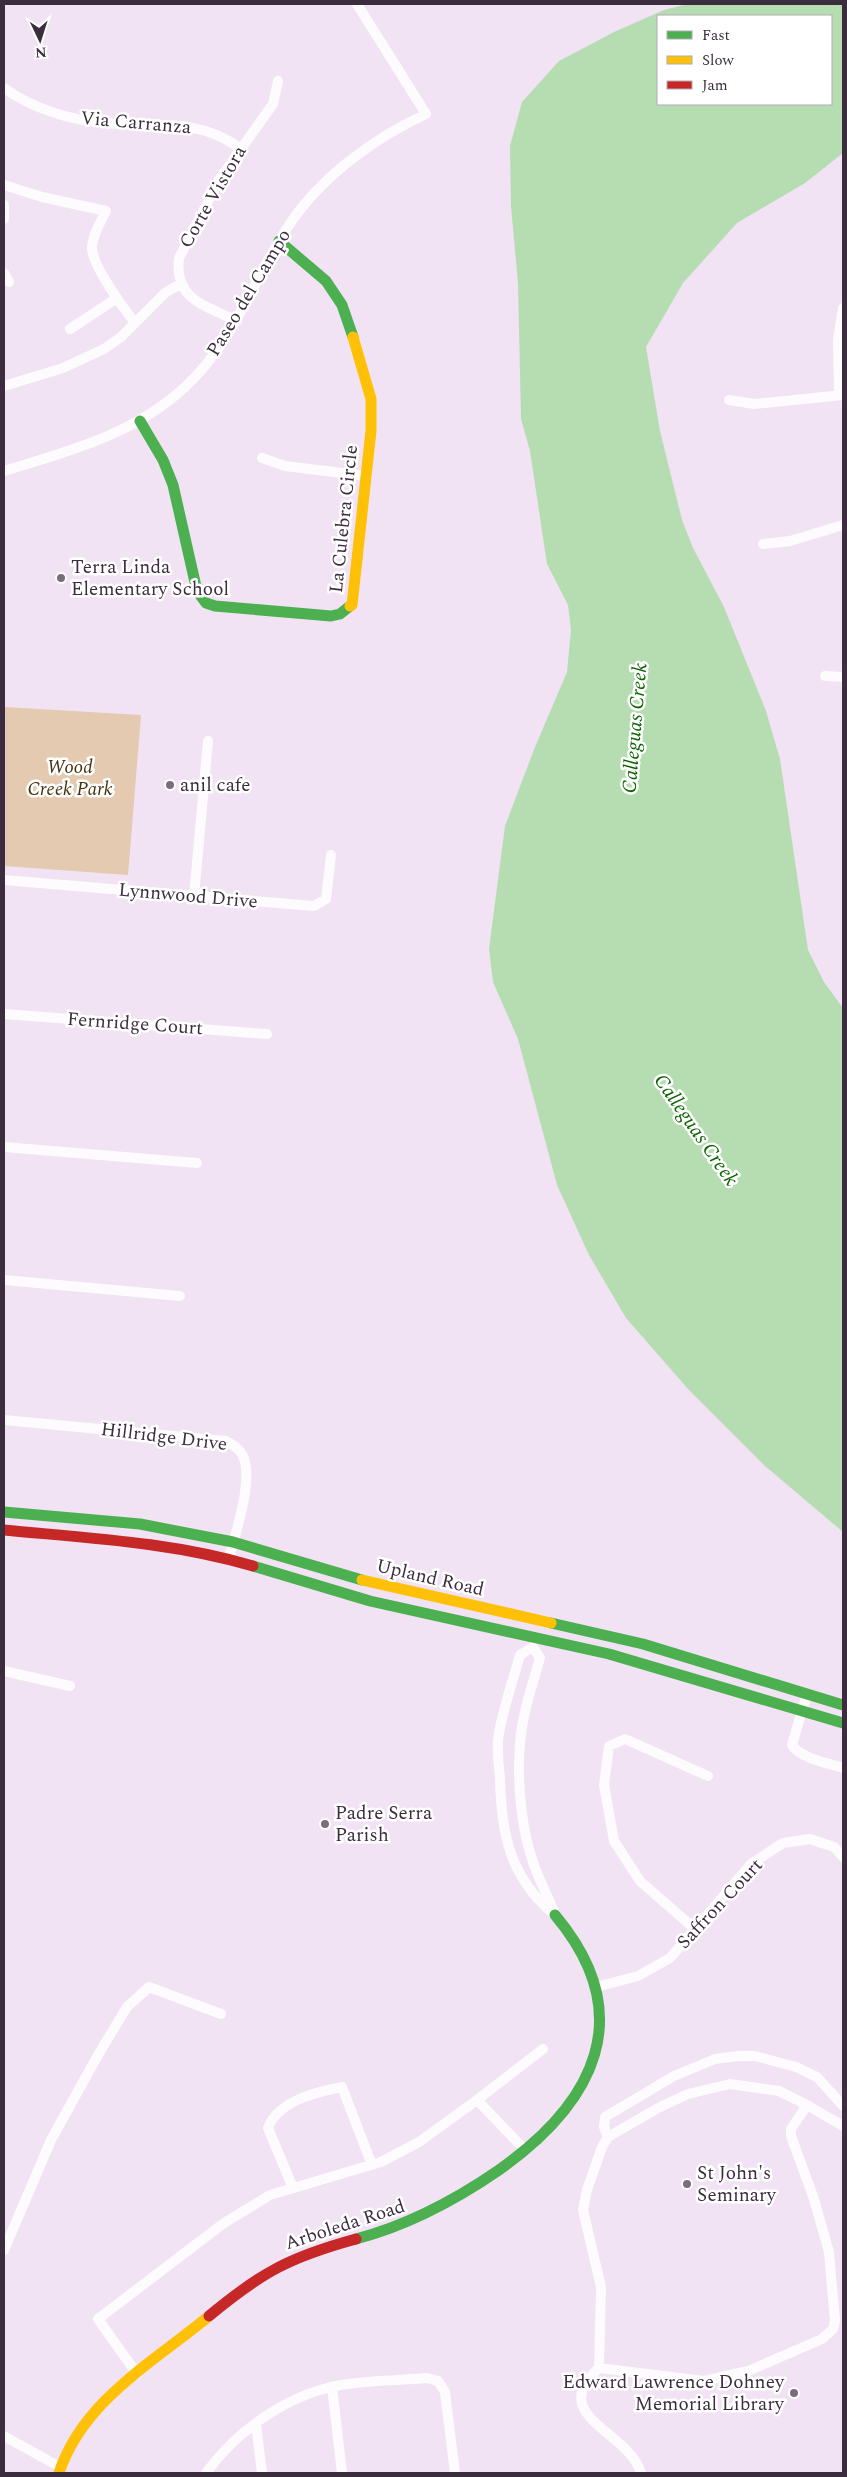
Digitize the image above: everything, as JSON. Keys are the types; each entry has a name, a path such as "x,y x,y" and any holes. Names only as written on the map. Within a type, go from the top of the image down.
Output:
{"main road":[{"name":"La Culebra Circle","path":"140,421 163,460 173,485 197,591 206,603 215,606 331,616 348,609 354,598 371,431 371,399 342,306 326,281 279,241"},
{"name":"Upland Road","path":"4,1512 140,1524 233,1542 387,1587 643,1644 843,1705"},
{"name":"Upland Road","path":"4,1530 125,1541 229,1559 370,1601 617,1656 843,1723"},
{"name":"Arboleda Road","path":"60,2470 90,2417 115,2392 274,2267 331,2244 390,2230 420,2218 458,2197 525,2150 562,2115 578,2093 593,2063 599,2033 595,1977 583,1949 555,1915"}],"street":[{"name":"Paseo del Campo","path":"4,471 99,441 140,421 166,403 201,371 213,356 237,321 279,241 290,224 334,175 369,147 426,114 357,4"},
{"name":"Corte Vistora","path":"180,284 179,258 218,180 273,104 278,81"},
{"name":"Via Carranza","path":"4,88 36,104 83,120 189,126 211,131 240,148"},
{"path":"4,185 42,197 106,210 95,234 92,255 117,298 135,323"},
{"path":"4,205 4,219"},
{"path":"4,386 84,360 121,337 165,294 180,284 185,292 198,301 237,321"},
{"path":"70,330 117,298"},
{"path":"729,400 754,404 841,395 838,340 843,308"},
{"path":"262,458 285,466 366,476"},
{"path":"763,544 790,542 843,525"},
{"path":"825,676 843,677"},
{"path":"194,896 208,741"},
{"name":"Lynnwood Drive","path":"4,880 314,906 326,899 329,892 331,855"},
{"name":"Fernridge Court","path":"4,1014 267,1034"},
{"path":"4,1147 197,1163"},
{"path":"4,1280 180,1296"},
{"name":"Hillridge Drive","path":"4,1420 226,1441 237,1446 246,1466 244,1496 229,1559"},
{"name":"Arboleda Road","path":"533,1647 540,1658 520,1744 521,1801 525,1834 534,1866 548,1893 555,1915 537,1900 518,1872 507,1842 500,1806 498,1740 520,1655 533,1647"},
{"path":"4,1671 70,1686"},
{"path":"807,1694 792,1740 795,1750 843,1768"},
{"path":"696,1930 640,1881 614,1841 604,1785 609,1746 625,1739 708,1776"},
{"name":"Saffron Court","path":"596,1987 638,1976 670,1958 751,1864 783,1843 810,1840 834,1847 843,1857"},
{"path":"4,2250 51,2140 126,2007 149,1987 221,2014"},
{"path":"138,2374 98,2319 224,2223 270,2195 372,2165 419,2142 543,2049"},
{"path":"608,2138 604,2127 606,2117 682,2072 715,2059 755,2056 796,2068 817,2077 843,2106"},
{"path":"641,2473 632,2457 584,2411 580,2399 586,2380 599,2368 601,2287 583,2210 587,2190 602,2147 608,2138 660,2106 688,2094 730,2084 779,2091 843,2126"},
{"path":"293,2188 268,2128 271,2120 283,2108 314,2093 342,2087 372,2165"},
{"path":"477,2100 525,2150"},
{"path":"599,2368 689,2381 718,2379 748,2371 822,2339 833,2329 835,2321 828,2252 814,2198 791,2136 791,2129 807,2105"},
{"path":"206,2473 239,2435 281,2407 332,2387 427,2378 438,2382 447,2399 454,2473"},
{"path":"332,2387 342,2473"},
{"path":"256,2424 262,2473"},
{"path":"4,2436 60,2470"}],"green space":[{"name":"Wood Creek Park","path":"4,707 141,715 128,875 4,866"}],"water":[{"name":"Calleguas Creek","path":"688,4 843,4 843,153 805,183 737,223 683,283 646,347 660,431 682,520 693,548 724,607 766,711 780,759 808,950 824,982 843,1008 843,1532 765,1466 688,1389 626,1318 589,1255 557,1185 518,1039 493,982 489,949 505,826 535,747 567,672 571,630 568,605 547,564 530,451 521,419 518,283 511,206 510,146 522,102 559,61 614,32 664,10"}],"traffic: fast":[{"path":"279,241 326,281 342,305 353,337"},
{"path":"140,421 163,460 173,485 197,591 206,603 215,606 331,616 340,614 350,606"},
{"path":"4,1512 140,1524 233,1542 362,1580"},
{"path":"253,1566 370,1601 609,1654 843,1723"},
{"path":"551,1623 643,1644 843,1705"},
{"path":"356,2239 394,2227 430,2211 465,2192 499,2170 532,2144 560,2116 581,2086 594,2054 600,2022 595,1987 581,1952 555,1915"}],"traffic: slow":[{"path":"350,606 352,605 371,431 371,399 353,337"},
{"path":"362,1580 551,1623"},
{"path":"59,2473 70,2447 85,2424 103,2403 122,2384 209,2316"}],"traffic: jam":[{"path":"4,1530 161,1546 192,1551 253,1566"},
{"path":"209,2316 245,2288 278,2268 313,2252 356,2239"}],"place":[{"name":"Terra Linda Elementary School","path":"61,578"},
{"name":"anil cafe","path":"170,785"},
{"name":"Padre Serra Parish","path":"325,1824"},
{"name":"St John's Seminary","path":"687,2184"},
{"name":"Edward Lawrence Dohney Memorial Library","path":"794,2393"}]}
